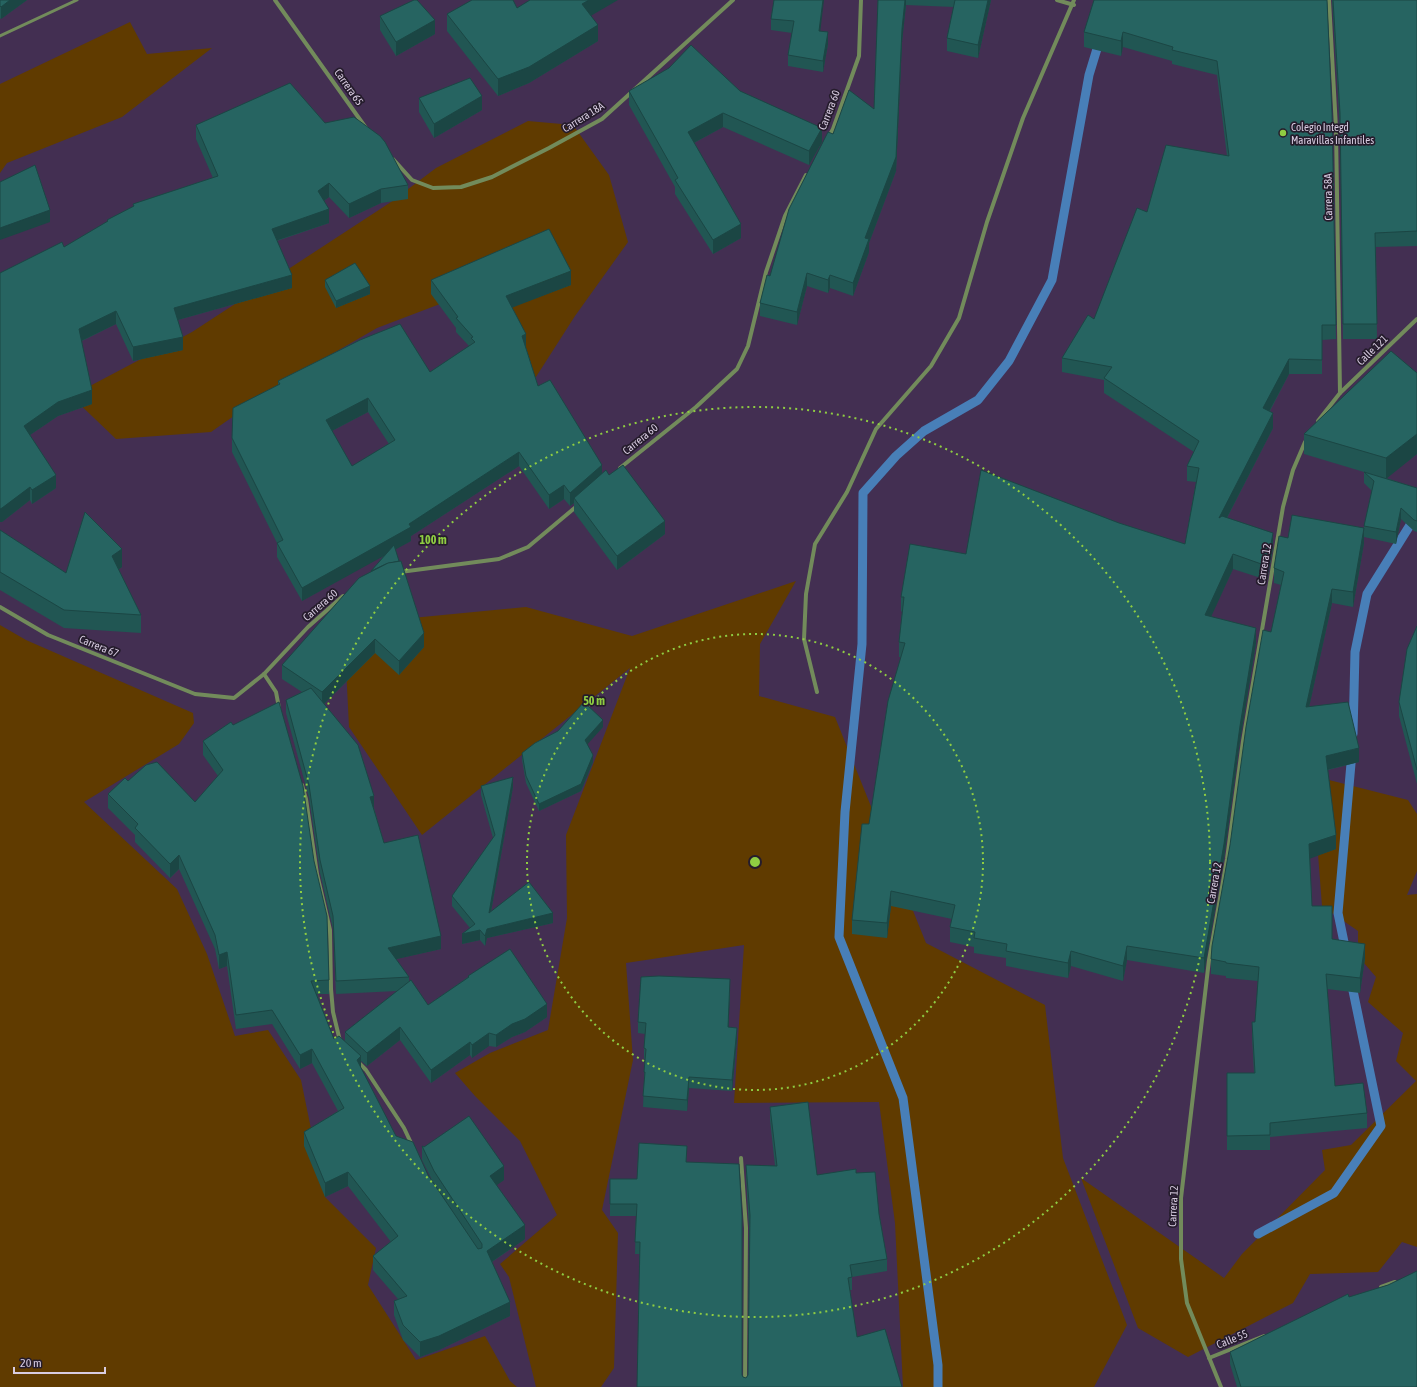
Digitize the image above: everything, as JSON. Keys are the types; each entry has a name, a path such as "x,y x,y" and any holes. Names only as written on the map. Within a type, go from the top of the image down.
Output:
{"street":[{"name":"Carrera 65","path":"275,0 371,134"},
{"name":"Carrera 18A","path":"391,157 412,180 433,188 461,187 492,177 602,119 733,0"},
{"name":"Carrera 60","path":"826,142 833,129 859,56 861,0"},
{"path":"816,692 804,639 806,594 815,544 847,492 876,429 931,366 958,318 987,222 1023,118 1074,2 1057,0"},
{"name":"Carrera 58A","path":"1329,0 1336,128 1340,393"},
{"name":"Carrera 60","path":"613,474 642,449 696,407 737,369 748,346 766,272 785,216 808,173"},
{"name":"Calle 121","path":"1340,393 1417,319"},
{"path":"1314,426 1340,393"},
{"name":"Carrera 12","path":"1221,1387 1188,1303 1181,1259 1181,1198 1209,960 1227,859 1244,741 1283,507 1293,470 1307,438"},
{"path":"394,573 423,567 499,559 528,547 584,500"},
{"name":"Carrera 60","path":"195,694 234,698 264,674 308,627 348,593"},
{"name":"Carrera 67","path":"0,607 48,635 195,694"},
{"path":"264,674 276,692 281,712"},
{"path":"299,777 306,799 317,874 330,930 333,1012 342,1048"},
{"path":"354,1059 366,1070 404,1128 413,1148"},
{"path":"741,1158 746,1228 745,1387"},
{"path":"1374,1290 1403,1279"},
{"name":"Calle 55","path":"1209,1358 1266,1335"}],"lane":[{"path":"0,36 77,0"}],"shaded area":[{"path":"130,22 147,54 212,48 122,117 7,163 0,173 0,84"},
{"path":"528,121 573,125 609,175 628,242 575,316 534,380 440,304 377,328 278,385 211,432 116,439 71,396 192,332 391,202 436,168"},
{"path":"796,581 760,644 759,696 835,717 926,943 1045,1005 1063,1158 1127,1325 1094,1387 903,1387 895,1223 879,1102 734,1103 744,945 626,963 633,1060 602,1210 618,1233 614,1368 601,1387 536,1387 509,1277 500,1264 557,1215 520,1141 475,1096 455,1073 490,1053 548,1030 567,918 566,835 630,668 422,835 349,727 346,667 381,621 526,607 632,636"},
{"path":"0,625 26,640 193,713 194,723 179,744 84,802 177,889 207,954 235,1036 268,1030 301,1080 325,1197 376,1248 368,1285 416,1360 485,1336 510,1381 517,1387 0,1387"},
{"path":"1329,780 1408,800 1417,814 1417,871 1407,895 1417,894 1417,1247 1402,1242 1378,1272 1310,1274 1293,1303 1188,1357 1138,1328 1081,1178 1224,1278 1242,1254 1325,1170 1322,1150 1351,1145 1416,1081 1396,1061 1403,1033 1368,1002 1376,977 1358,956 1358,931 1322,906 1318,854 1333,834"}],"building":[{"path":"0,0 10,0 1,7"},
{"path":"417,0 435,20 396,42 380,16"},
{"path":"472,0 513,0 517,8 530,0 589,0 582,4 598,25 529,67 498,79 447,14"},
{"path":"774,0 823,0 819,31 828,32 823,61 788,55 794,21 771,19"},
{"path":"878,0 905,0 902,29 896,157 865,238 869,239 853,283 830,275 828,280 807,273 797,312 760,303 767,275 770,276 789,209 828,132 833,134 849,90 874,109"},
{"path":"955,0 988,0 978,45 947,38"},
{"path":"1094,0 1327,0 1332,113 1336,325 1322,325 1322,360 1289,359 1263,408 1273,413 1219,518 1222,516 1273,533 1267,566 1233,554 1205,615 1256,628 1240,726 1224,844 1204,958 1127,946 1123,966 1071,951 1068,963 1006,951 1007,944 974,938 975,932 950,927 955,905 891,891 887,923 852,920 862,824 869,824 888,701 905,643 899,642 904,597 901,597 910,544 966,554 981,470 1119,523 1185,544 1199,468 1187,466 1199,441 1104,378 1112,367 1062,358 1088,315 1094,319 1137,208 1147,212 1166,145 1229,156 1217,61 1172,50 1173,47 1123,32 1121,41 1084,32"},
{"path":"1333,0 1417,0 1417,231 1375,233 1377,324 1343,324 1340,113"},
{"path":"691,45 740,91 822,128 809,151 723,113 688,132 741,224 713,240 675,180 678,178 629,91 669,68"},
{"path":"470,78 482,96 434,124 419,98"},
{"path":"290,83 325,123 354,117 380,136 385,142 408,185 381,189 349,204 329,183 318,191 329,209 272,229 292,275 174,308 183,337 133,347 116,311 79,329 92,390 58,402 24,426 56,475 32,490 30,487 0,509 0,273 62,242 64,247 108,221 107,220 134,206 133,204 218,176 196,125"},
{"path":"35,165 50,210 0,228 0,182"},
{"path":"549,229 571,271 506,296 526,334 522,336 538,386 550,380 602,465 570,493 564,485 549,495 519,452 409,524 411,527 302,588 277,543 283,540 232,438 233,408 280,384 278,381 360,340 400,324 430,372 475,342 471,338 473,337 456,318 458,317 431,280","holes":["368,398 395,440 352,466 326,420"]},
{"path":"355,263 370,286 336,301 325,280"},
{"path":"1391,351 1417,373 1417,434 1386,458 1304,434"},
{"path":"623,465 665,521 617,556 574,498 606,470 609,475"},
{"path":"1364,472 1417,488 1417,521 1401,508 1396,532 1364,526 1374,481"},
{"path":"85,512 122,549 112,556 141,615 64,610 0,572 0,530 66,573"},
{"path":"1292,515 1364,528 1353,592 1332,589 1306,707 1348,702 1359,748 1326,756 1336,835 1309,844 1312,906 1332,906 1332,939 1365,944 1360,978 1326,974 1335,1086 1363,1083 1367,1113 1270,1123 1270,1135 1227,1136 1227,1073 1255,1073 1252,1022 1255,1022 1259,967 1226,963 1211,959 1212,946 1230,845 1246,727 1263,630 1271,632 1284,572 1274,568 1279,536 1288,538"},
{"path":"394,545 399,561 386,564 371,571"},
{"path":"401,561 424,633 399,661 375,639 322,692 282,665 359,578 388,563"},
{"path":"1417,626 1417,770 1399,702 1407,649"},
{"path":"311,688 358,745 374,796 370,797 384,843 418,835 441,936 388,948 409,977 336,981 333,916 320,860 309,785 286,700"},
{"path":"279,702 303,786 314,861 327,916 329,980 311,981 334,1039 339,1036 361,1056 357,1060 396,1136 413,1142 428,1175 478,1249 482,1248 482,1244 434,1171 422,1146 424,1147 469,1116 504,1166 490,1176 525,1225 487,1251 510,1302 439,1336 420,1342 403,1325 394,1301 407,1296 373,1256 398,1236 348,1172 325,1183 304,1132 344,1108 312,1049 300,1055 272,1010 236,1015 227,952 219,955 215,935 179,855 170,864 135,828 138,824 108,794 125,778 128,781 146,765 157,762 195,802 223,770 203,741 231,722 233,725"},
{"path":"584,702 603,720 585,740 593,755 581,784 539,804 526,776 522,753 535,743 558,731"},
{"path":"513,777 489,913 529,882 553,913 487,929 485,936 480,930 462,934 475,924 452,896 495,835 481,786"},
{"path":"510,949 547,1004 525,1019 512,1024 496,1035 489,1033 472,1045 470,1042 431,1070 400,1027 367,1053 345,1032 411,980 428,1005 469,977 468,976"},
{"path":"659,976 730,979 728,1027 737,1028 732,1080 689,1077 687,1100 643,1096 646,1023 638,1022 641,977"},
{"path":"808,1102 817,1175 856,1169 856,1173 875,1172 879,1214 887,1259 850,1265 852,1277 848,1278 857,1337 885,1329 902,1387 637,1387 640,1242 635,1242 637,1204 610,1204 610,1179 637,1179 639,1143 687,1146 686,1162 739,1164 742,1216 742,1375 746,1378 748,1375 750,1215 746,1165 777,1166 770,1107"},
{"path":"1417,1271 1417,1387 1241,1387 1230,1352 1348,1294 1349,1297 1388,1285"}],"waterway":[{"path":"938,1387 938,1365 903,1098 839,937 845,812 862,644 863,493 896,456 924,431 978,400 1009,361 1052,280 1089,75 1100,39"},
{"path":"1353,734 1355,652 1367,594 1412,522 1417,518"},
{"path":"1346,952 1338,913 1352,752"},
{"path":"1258,1234 1334,1193 1381,1126 1351,981"}],"place":[{"name":"Colegio Integd Maravillas Infantiles","path":"1283,133"}]}
